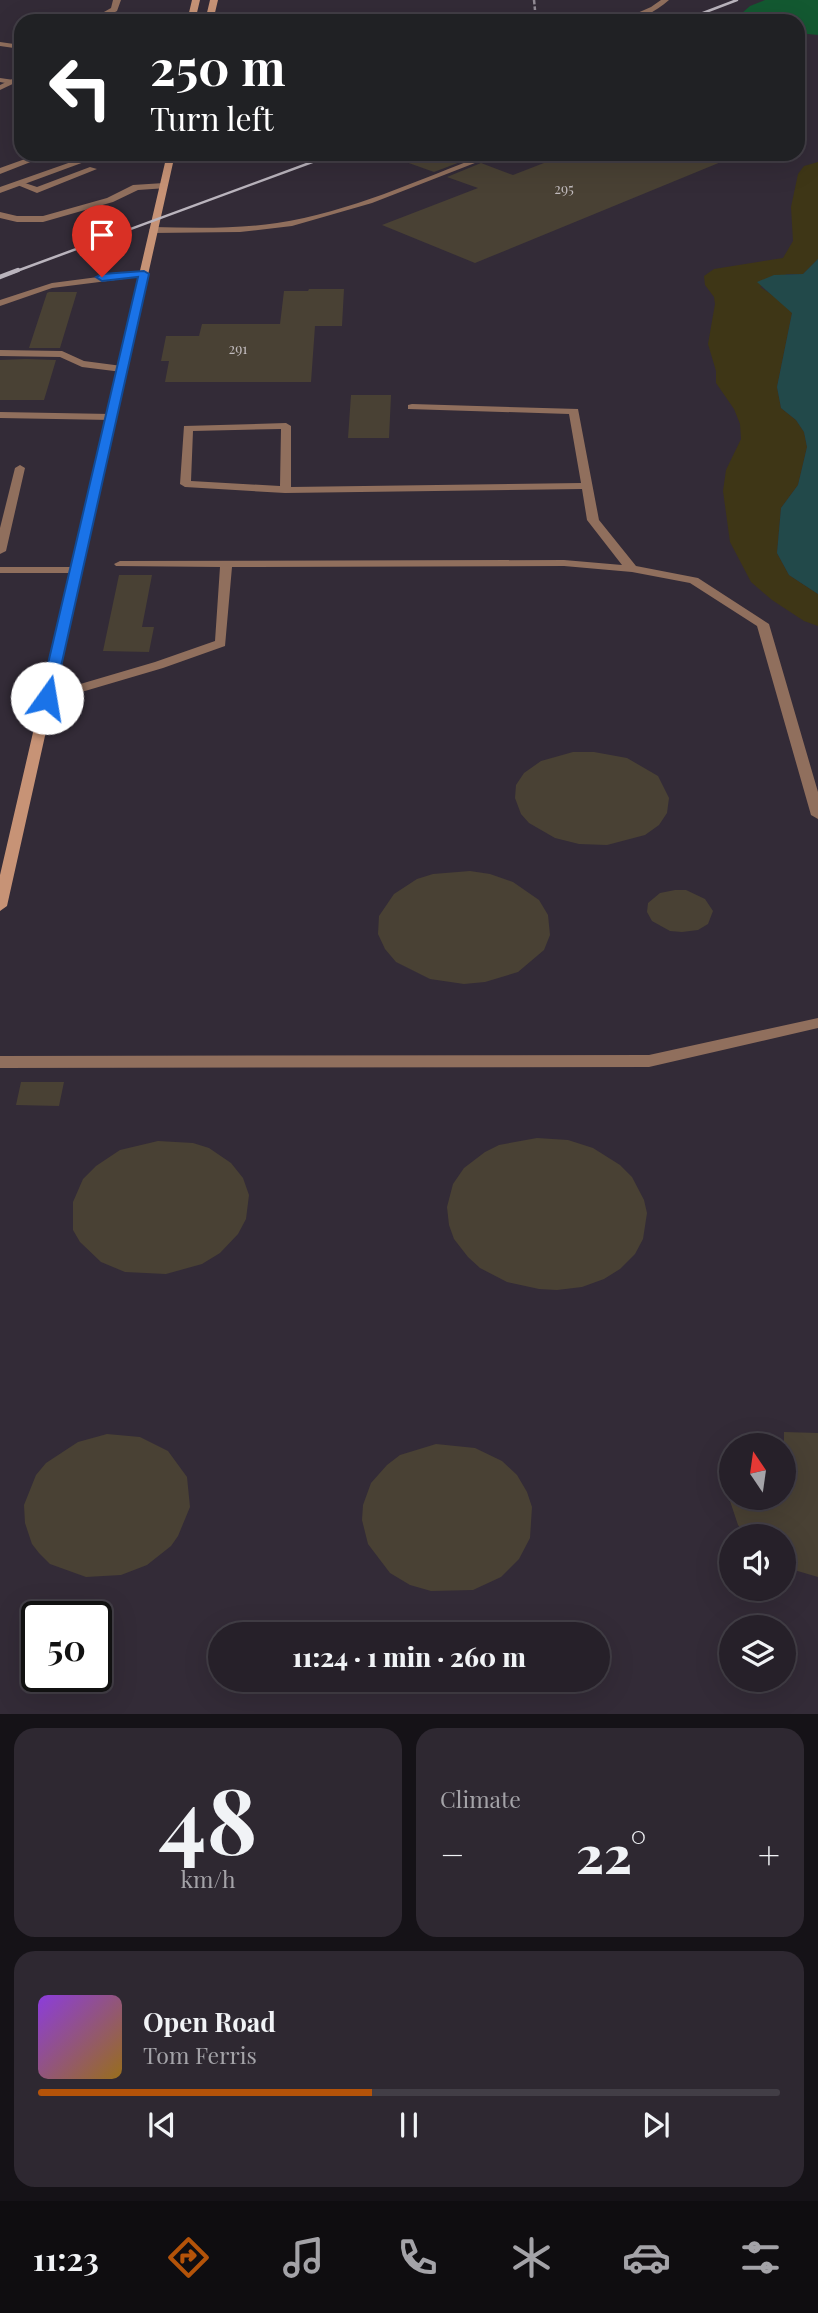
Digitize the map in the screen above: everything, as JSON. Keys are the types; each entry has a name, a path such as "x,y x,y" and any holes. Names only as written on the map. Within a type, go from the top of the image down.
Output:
{"main road":[{"path":"0,906 169,161"}],"street":[{"path":"105,14 114,9 117,0"},
{"path":"641,14 666,0"},
{"path":"0,80 11,82"},
{"path":"0,88 14,80"},
{"path":"0,172 29,161"},
{"path":"0,190 81,161"},
{"path":"153,230 203,231 293,223 378,198 476,161"},
{"path":"19,184 37,190 93,169"},
{"path":"0,215 17,219 43,219 110,200 136,187 163,186"},
{"path":"0,303 20,293 87,279 144,274"},
{"path":"0,353 62,354 82,364 122,369"},
{"path":"412,407 574,411 593,520 632,569"},
{"path":"0,415 111,416"},
{"path":"285,490 286,426 188,428 186,484 285,490 586,485"},
{"path":"0,551 20,468"},
{"path":"120,564 564,563 632,569 694,580 733,602 763,624 818,815"},
{"path":"47,698 159,666 220,643 226,565"},
{"path":"1,572 76,570"},
{"path":"0,1062 649,1060 818,1023"}],"path":[{"path":"534,0 535,10"}],"green space":[{"path":"765,0 818,0 818,35 805,34 805,14 741,14 750,6"},
{"path":"246,12 357,12 357,14"}],"sand":[{"path":"818,162 818,259 803,274 787,274 760,287 780,300 792,313 777,387 781,408 796,420 804,432 807,447 798,485 781,508 777,553 789,575 818,594 818,626 804,621 772,600 751,582 730,542 723,491 726,470 741,439 740,424 734,409 716,383 716,371 708,344 715,304 714,297 705,285 704,276 714,269 783,258 793,241 791,207 798,174 804,166"}],"shaded area":[{"path":"818,259 818,594 789,575 777,553 781,508 798,485 807,447 804,432 796,420 781,408 777,387 792,313 757,282 774,275 803,274"}],"building":[{"path":"403,161 463,161 434,172"},
{"path":"549,161 723,161 475,263 382,225 478,188 447,177 481,163 513,175"},
{"path":"344,289 342,326 315,326 311,382 165,382 169,361 161,361 166,336 199,336 202,324 280,324 284,291"},
{"path":"77,292 60,348 29,348 47,293"},
{"path":"0,360 56,360 44,400 0,400"},
{"path":"351,395 391,395 389,438 348,438"},
{"path":"119,575 152,575 142,627 154,627 149,652 103,651"},
{"path":"573,752 594,752 627,758 658,776 669,798 667,813 659,825 645,835 607,845 579,844 555,838 529,823 521,814 515,798 516,785 524,773 541,761"},
{"path":"470,871 513,882 539,900 548,915 550,935 544,950 518,972 485,982 464,984 430,979 396,962 385,949 378,934 379,916 394,894 417,879 433,874"},
{"path":"686,890 705,899 713,911 708,924 698,930 682,932 670,931 652,921 647,912 648,903 660,893"},
{"path":"21,1082 64,1082 59,1106 16,1105"},
{"path":"537,1138 568,1140 593,1148 620,1165 632,1177 644,1200 647,1213 643,1239 635,1254 620,1269 604,1279 582,1287 557,1290 507,1282 480,1268 454,1239 447,1207 453,1184 464,1168 499,1145"},
{"path":"158,1141 193,1143 209,1148 231,1163 243,1178 249,1195 246,1219 238,1234 220,1253 202,1264 166,1274 125,1272 101,1262 80,1242 73,1230 73,1202 83,1179 96,1166 120,1150"},
{"path":"784,1432 818,1433 818,1577 796,1571 796,1524 738,1524 733,1510 796,1510 796,1433"},
{"path":"107,1434 140,1437 168,1451 187,1477 190,1507 171,1546 147,1565 121,1575 86,1577 50,1564 39,1553 32,1544 25,1523 24,1505 36,1475 46,1463 78,1442"},
{"path":"436,1444 475,1448 502,1461 517,1475 532,1507 530,1538 519,1559 501,1577 473,1590 431,1591 410,1585 390,1573 368,1544 362,1520 363,1505 371,1483 400,1455"}],"railway":[{"path":"700,14 737,0"},
{"path":"14,272 315,161"},
{"path":"0,277 18,270"}],"route":[{"path":"47,698 144,274 102,277"}]}
